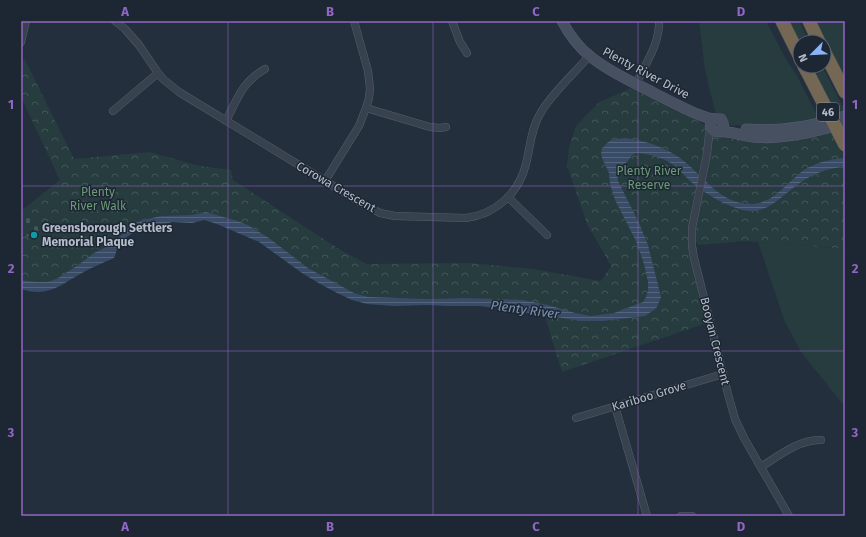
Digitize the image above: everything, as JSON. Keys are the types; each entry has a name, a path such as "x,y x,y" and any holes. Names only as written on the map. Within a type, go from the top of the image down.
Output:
{"highway":[{"path":"782,21 792,41"},
{"path":"809,21 815,34"},
{"name":"46","path":"832,68 845,92"},
{"name":"46","path":"808,74 845,145"}],"street":[{"path":"21,42 26,21"},
{"name":"Corowa Crescent","path":"115,21 125,29 139,45 163,79 179,92 373,209 380,213 395,216 474,217 491,211 508,198 520,182 533,131 539,116 553,96 589,56"},
{"path":"325,181 358,126 369,98 370,79 354,21"},
{"path":"452,21 460,42 468,53"},
{"name":"Plenty River Drive","path":"562,21 575,40 589,56 605,68 728,132 761,138 779,137 845,123"},
{"path":"636,84 656,42 660,28 660,21"},
{"path":"226,121 240,93 246,85 254,75 265,69"},
{"path":"113,111 158,73"},
{"path":"366,108 430,127 446,127"},
{"name":"Plenty River Drive","path":"716,126 765,130 792,128 845,116"},
{"name":"Booyan Crescent","path":"716,126 714,138 707,154 692,228 694,258 735,419 744,438 789,516"},
{"path":"508,198 547,235"},
{"name":"Kariboo Grove","path":"576,418 723,374"},
{"path":"615,406 647,516"},
{"path":"760,466 804,442 821,440"},
{"path":"681,516 692,516"}],"green space":[{"path":"699,21 766,21 792,68 792,74 796,74 820,121 754,128 738,125 732,126 726,120 716,115 705,70"},
{"path":"788,21 799,21 805,34 795,34"},
{"path":"814,21 845,21 845,82 832,56 832,34 821,34"},
{"name":"Plenty River Reserve","path":"24,58 74,159 150,152 200,166 231,170 233,180 342,251 367,264 469,263 533,269 601,281 611,266 587,224 567,165 569,147 576,126 598,103 631,88 696,120 703,124 709,131 845,126 845,249 745,241 699,245 692,238 710,322 562,372 543,310 492,300 464,298 430,299 368,297 354,293 308,268 269,238 248,225 206,212 192,215 154,217 142,220 130,226 114,243 94,253 58,278 45,282 21,280 21,211 60,180 21,97 21,71"},
{"path":"816,74 826,74 845,111 845,115 838,116"},
{"path":"31,214 40,229 27,237 21,227 21,220"},
{"path":"758,242 845,249 845,407 801,352 785,322"}],"water":[{"name":"Plenty River","path":"625,138 639,140 671,152 720,193 729,199 740,203 752,204 767,200 804,170 819,163 845,158 845,167 827,170 811,176 765,208 757,211 749,211 733,207 711,196 696,186 673,164 658,157 635,153 617,170 618,181 648,245 661,297 657,307 645,316 603,321 581,321 480,306 394,306 367,304 352,300 322,285 302,273 259,242 204,220 192,223 172,222 166,224 148,225 124,239 121,242 114,258 90,269 60,286 39,292 21,289 21,280 45,282 58,278 94,253 114,243 130,226 142,220 161,216 192,215 206,212 248,225 269,238 308,268 354,293 368,297 522,300 591,316 614,313 643,302 648,291 648,282 644,264 636,241 615,200 610,184 609,173 601,153 603,148 611,140"}],"place":[{"name":"Greensborough Settlers Memorial Plaque","path":"34,235"}],"park label":[{"name":"Plenty River Walk","path":"98,199"}]}
